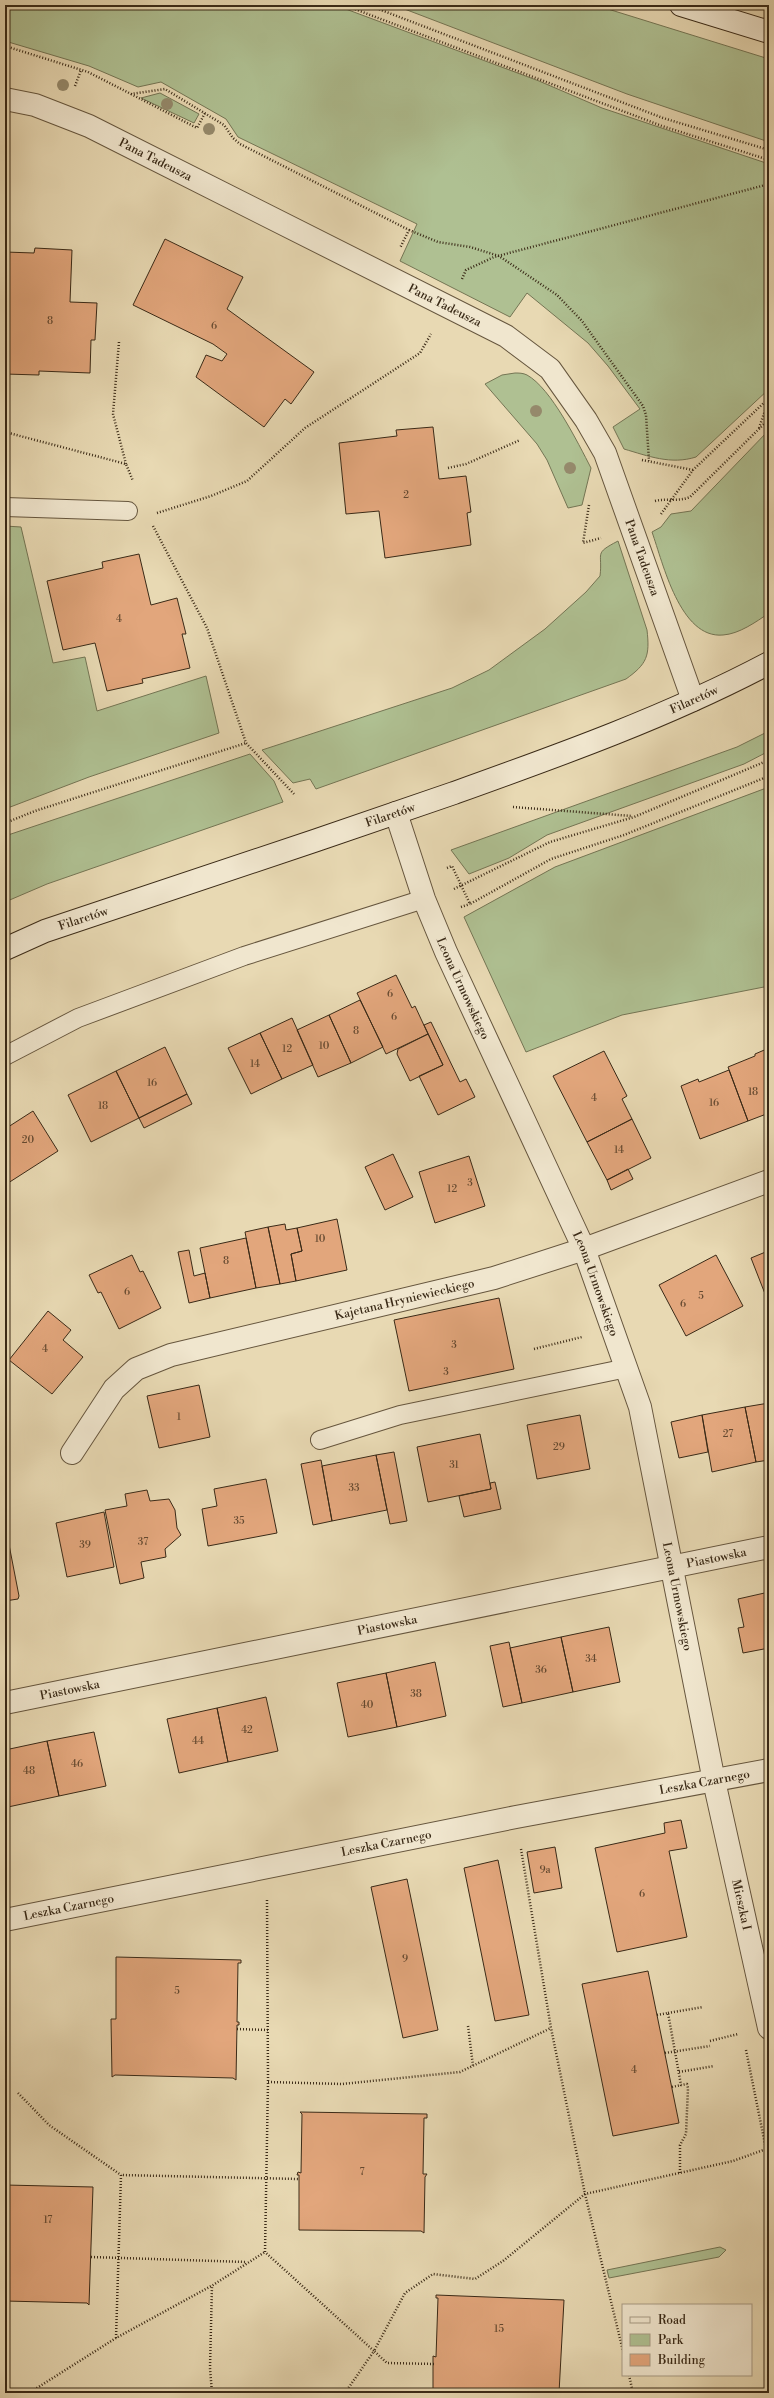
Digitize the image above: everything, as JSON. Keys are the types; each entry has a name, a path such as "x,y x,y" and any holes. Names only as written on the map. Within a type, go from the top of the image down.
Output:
{"street":[{"path":"681,5 769,32"},
{"name":"Pana Tadeusza","path":"5,99 35,105 88,126 506,336 550,369 586,420 605,453 693,700"},
{"name":"Filaretów","path":"5,949 46,931 396,813 547,759 693,700 769,662"},
{"name":"Leona Urmowskiego","path":"396,813 424,899 446,952 584,1249 640,1407 658,1505 673,1566 714,1781"},
{"name":"Kajetana Hryniewieckiego","path":"72,1453 114,1389 136,1369 171,1355 494,1278 584,1249 769,1181"},
{"name":"Piastowska","path":"5,1703 769,1546"},
{"name":"Leszka Czarnego","path":"5,1920 516,1817 769,1770"},
{"name":"Mieszka I","path":"714,1781 769,2028"}],"lane":[{"path":"5,507 128,511"},
{"path":"5,1056 78,1018 244,956 424,899"},
{"path":"320,1440 400,1415 627,1368"}],"path":[{"path":"344,5 662,126 769,160"},
{"path":"368,5 663,118 769,150"},
{"path":"5,46 88,72 197,128 205,113"},
{"path":"131,94 165,89 224,125 233,138 240,144 408,230 438,242 470,247 499,256 557,295 600,344 643,406 646,415 649,461 693,470"},
{"path":"459,285 466,270 499,256 769,184"},
{"path":"387,275 408,230"},
{"path":"154,514 211,496 247,481 305,428 420,353 432,332"},
{"path":"119,342 113,414 126,464 135,486"},
{"path":"759,429 769,398"},
{"path":"657,517 693,470 769,398"},
{"path":"651,502 671,499 681,500 690,496 769,419"},
{"path":"5,432 126,464"},
{"path":"448,468 466,464 520,440"},
{"path":"151,523 207,628 246,743 294,794"},
{"path":"583,543 609,536"},
{"path":"5,823 35,811 246,743"},
{"path":"424,899 462,886 550,842 634,816 769,760"},
{"path":"445,869 452,866 470,904 551,860 624,835 769,776"},
{"path":"509,807 634,816"},
{"path":"534,1349 577,1338"},
{"path":"516,1817 551,2028 585,2194 622,2347"},
{"path":"267,1868 268,2082 265,2252 387,2362 434,2364"},
{"path":"657,2015 703,2007"},
{"path":"668,2013 681,2085"},
{"path":"468,2026 473,2066"},
{"path":"268,2082 342,2084 460,2072 551,2028"},
{"path":"238,2029 268,2030"},
{"path":"710,2041 737,2035"},
{"path":"665,2054 710,2046"},
{"path":"679,2072 714,2066"},
{"path":"672,2087 688,2084 686,2134 680,2144 680,2173"},
{"path":"18,2093 49,2125 121,2175 300,2179"},
{"path":"345,2393 374,2351 404,2293 433,2274 475,2279 503,2261 570,2204 585,2194 733,2161 769,2148"},
{"path":"116,2338 121,2175"},
{"path":"29,2393 116,2338 212,2285 265,2252"},
{"path":"91,2257 247,2262"},
{"path":"212,2285 210,2368 212,2393"},
{"path":"629,2376 633,2393"}],"green space":[{"path":"5,5 335,5 539,81 602,108 769,164 769,389 696,457 678,460 660,459 624,449 613,427 640,409 608,366 588,343 527,293 510,317 400,261 417,224 238,137 226,119 161,82 138,87 89,66 5,41"},
{"path":"394,5 595,5 769,59 769,142 627,94"},
{"path":"160,93 199,114 194,123 141,98"},
{"path":"515,373 527,375 545,392 563,417 591,468 582,505 568,508 547,460 537,444 485,384 502,375"},
{"path":"769,430 769,613 747,627 729,634 723,635 708,633 695,625 676,597 668,579 652,532 661,527 671,514 691,511"},
{"path":"5,526 21,527 53,663 85,657 97,711 206,676 219,733 89,777 5,809"},
{"path":"618,541 647,630 648,639 646,659 639,669 626,679 316,789 310,779 293,783 262,750 452,688 489,670 545,629 586,592 600,576 600,558 602,551"},
{"path":"769,731 769,751 744,764 547,835 509,858 469,874 451,850 737,747"},
{"path":"250,754 274,781 283,802 47,884 5,902 5,836"},
{"path":"769,787 769,986 622,1015 526,1052 464,917 555,867"},
{"path":"720,2247 726,2250 719,2257 609,2278 607,2270"}],"building":[{"path":"165,239 243,277 227,309 314,372 291,404 285,399 264,427 196,377 206,355 222,361 227,354 213,344 133,305"},
{"path":"35,248 72,250 70,302 97,303 95,340 91,340 90,373 39,371 39,375 5,374 5,252 34,253"},
{"path":"433,427 439,479 466,476 471,512 467,513 471,545 385,558 379,511 346,514 339,443 397,436 396,430"},
{"path":"139,554 151,605 177,598 186,634 182,634 190,668 142,679 143,683 107,691 95,643 63,650 47,581 103,568 102,562"},
{"path":"396,975 412,1008 415,1006 428,1034 386,1054 357,993"},
{"path":"360,1000 383,1047 351,1063 329,1015"},
{"path":"329,1015 351,1063 318,1077 297,1030"},
{"path":"292,1018 313,1065 282,1079 260,1033"},
{"path":"431,1022 460,1082 466,1079 475,1097 438,1115 419,1076 443,1065 424,1025"},
{"path":"260,1033 282,1079 251,1094 228,1048"},
{"path":"428,1034 443,1065 410,1081 397,1054 398,1049"},
{"path":"165,1047 187,1094 139,1118 116,1071"},
{"path":"769,1048 769,1113 748,1121 728,1067 755,1056 755,1054"},
{"path":"604,1051 627,1096 622,1099 632,1119 587,1142 553,1076"},
{"path":"729,1070 748,1121 700,1139 681,1086 698,1079 699,1082"},
{"path":"116,1071 139,1118 91,1142 68,1095"},
{"path":"187,1094 192,1104 144,1128 139,1118"},
{"path":"33,1111 58,1151 5,1185 5,1129"},
{"path":"632,1119 651,1158 607,1180 587,1142"},
{"path":"393,1154 413,1197 385,1210 365,1167"},
{"path":"469,1156 485,1206 435,1223 419,1172"},
{"path":"628,1169 633,1179 611,1190 607,1180"},
{"path":"769,1213 769,1242 766,1233 766,1214"},
{"path":"337,1219 347,1270 296,1281 291,1254 302,1251 297,1228"},
{"path":"285,1224 286,1230 297,1228 302,1251 291,1254 296,1281 280,1284 268,1227"},
{"path":"268,1227 280,1284 256,1288 245,1232"},
{"path":"246,1238 256,1288 210,1298 200,1248"},
{"path":"189,1250 194,1276 205,1273 210,1298 189,1303 178,1252"},
{"path":"768,1251 769,1254 769,1304 751,1258"},
{"path":"132,1255 140,1272 143,1271 161,1308 119,1329 101,1292 98,1293 89,1275"},
{"path":"716,1255 743,1306 686,1336 659,1285"},
{"path":"499,1298 514,1369 409,1391 394,1320"},
{"path":"48,1311 71,1330 63,1340 83,1357 52,1394 9,1360"},
{"path":"199,1385 210,1437 159,1448 147,1396"},
{"path":"769,1403 769,1460 756,1462 745,1407"},
{"path":"745,1407 756,1462 712,1472 702,1415"},
{"path":"580,1415 590,1469 537,1479 527,1425"},
{"path":"702,1415 708,1452 679,1458 671,1422"},
{"path":"480,1434 491,1489 428,1502 417,1447"},
{"path":"394,1452 407,1521 390,1524 376,1455"},
{"path":"376,1455 387,1510 332,1521 322,1466"},
{"path":"321,1460 332,1521 313,1525 301,1464"},
{"path":"266,1479 277,1533 208,1546 202,1509 217,1506 214,1489"},
{"path":"495,1482 501,1509 464,1517 459,1496 491,1489 490,1483"},
{"path":"147,1490 150,1501 169,1499 175,1510 177,1528 181,1535 165,1549 166,1557 141,1562 144,1578 120,1584 105,1510 127,1506 125,1494"},
{"path":"104,1512 114,1567 67,1577 56,1523"},
{"path":"5,1524 19,1596 18,1599 5,1601"},
{"path":"769,1592 769,1648 743,1653 738,1628 744,1627 738,1599"},
{"path":"609,1627 620,1682 573,1692 561,1637"},
{"path":"561,1637 573,1692 522,1703 510,1648"},
{"path":"509,1642 522,1703 503,1707 490,1646"},
{"path":"435,1662 446,1716 397,1727 386,1673"},
{"path":"386,1673 397,1727 348,1737 337,1683"},
{"path":"266,1697 278,1751 228,1762 217,1708"},
{"path":"217,1708 228,1762 179,1773 167,1719"},
{"path":"94,1732 106,1786 59,1796 47,1741"},
{"path":"47,1741 59,1796 8,1807 5,1792 5,1750"},
{"path":"681,1820 687,1848 669,1851 687,1937 617,1952 595,1848 665,1833 664,1823"},
{"path":"555,1847 562,1888 534,1893 527,1852"},
{"path":"498,1860 529,2015 495,2021 464,1868"},
{"path":"407,1879 438,2030 403,2038 371,1887"},
{"path":"116,1957 241,1960 241,1963 238,1963 237,2022 239,2022 239,2025 237,2025 236,2080 233,2078 115,2075 112,2077 111,2019 116,2019"},
{"path":"648,1971 679,2123 613,2136 582,1984"},
{"path":"300,2112 427,2114 427,2118 424,2118 423,2174 427,2174 425,2177 424,2233 421,2231 299,2230 299,2175 297,2175 298,2172 301,2173 302,2114"},
{"path":"5,2185 93,2187 89,2305 87,2303 5,2301"},
{"path":"436,2295 564,2300 559,2393 433,2393 433,2356 436,2357 438,2298 436,2298"}]}
